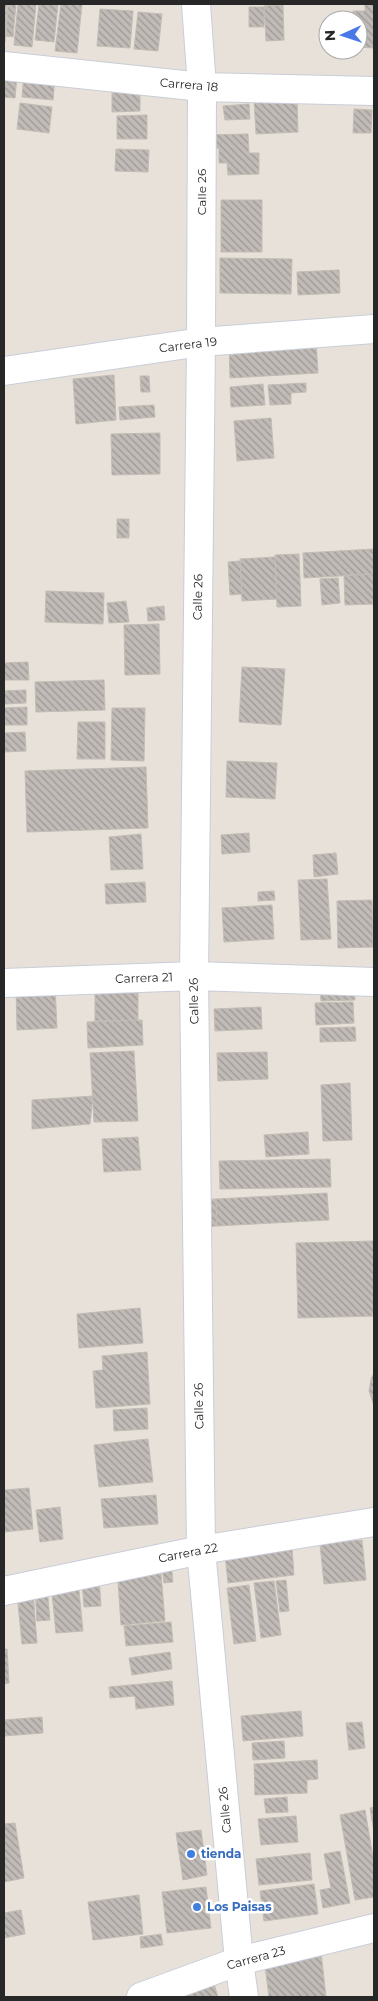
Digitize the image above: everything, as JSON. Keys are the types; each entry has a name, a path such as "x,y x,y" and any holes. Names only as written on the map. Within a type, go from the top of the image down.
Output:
{"street":[{"name":"Calle 26","path":"196,4 202,87 194,976 201,1550 239,1961 244,1997"},
{"name":"Carrera 18","path":"4,66 202,87 374,91"},
{"name":"Carrera 19","path":"4,371 201,342 374,330"},
{"name":"Carrera 21","path":"4,983 194,976 374,982"},
{"name":"Carrera 22","path":"4,1591 201,1550 374,1522"},
{"name":"Carrera 23","path":"140,1997 239,1961 374,1928"}],"building":[{"path":"4,4 7,4 5,42 4,42"},
{"path":"8,4 16,4 13,37 6,36"},
{"path":"18,4 36,4 32,47 14,45"},
{"path":"39,4 58,4 54,42 35,40"},
{"path":"61,4 82,4 77,53 55,51"},
{"path":"365,4 374,4 374,48 368,48 368,10 365,10"},
{"path":"283,5 284,40 266,41 264,6"},
{"path":"249,7 264,7 264,27 249,27"},
{"path":"100,9 133,11 130,48 97,46"},
{"path":"138,12 162,14 158,51 134,49"},
{"path":"24,73 55,77 53,100 22,97"},
{"path":"4,75 17,76 15,98 4,97"},
{"path":"140,86 140,111 112,112 112,87"},
{"path":"297,99 298,132 256,134 254,101"},
{"path":"20,103 52,107 49,133 17,129"},
{"path":"249,104 250,119 225,120 223,106"},
{"path":"354,109 372,110 371,133 353,133"},
{"path":"147,115 147,139 117,139 117,116"},
{"path":"248,134 249,153 259,153 259,174 228,175 227,163 219,163 219,148 208,149 207,135"},
{"path":"116,149 149,150 148,172 115,171"},
{"path":"221,200 262,200 262,252 221,252"},
{"path":"220,258 292,259 291,294 220,293"},
{"path":"339,270 340,293 298,295 297,272"},
{"path":"316,340 318,373 230,378 229,344"},
{"path":"114,375 116,420 76,424 73,379"},
{"path":"140,376 149,376 150,392 141,392"},
{"path":"306,383 306,392 291,393 291,404 270,405 268,385"},
{"path":"263,384 265,405 231,407 230,387"},
{"path":"154,405 155,417 120,420 119,407"},
{"path":"271,418 274,458 237,461 234,421"},
{"path":"160,433 160,474 112,475 111,434"},
{"path":"117,519 129,519 129,538 117,538"},
{"path":"374,549 374,574 304,578 303,553"},
{"path":"299,554 301,606 277,607 275,555"},
{"path":"275,557 277,599 242,601 240,559"},
{"path":"240,561 242,594 230,595 228,562"},
{"path":"374,574 374,604 345,605 344,575"},
{"path":"338,578 340,603 322,605 320,579"},
{"path":"46,591 104,593 103,624 45,622"},
{"path":"126,601 129,622 109,623 107,603"},
{"path":"164,606 165,620 148,621 147,608"},
{"path":"159,624 160,674 125,675 124,625"},
{"path":"28,662 29,680 4,680 4,663"},
{"path":"242,667 285,669 281,725 239,722"},
{"path":"104,680 105,710 36,712 35,682"},
{"path":"26,690 26,703 4,704 4,691"},
{"path":"27,707 27,725 4,725 4,708"},
{"path":"112,708 145,708 144,761 111,760"},
{"path":"78,722 105,722 105,759 77,759"},
{"path":"25,732 26,751 4,752 4,733"},
{"path":"227,761 277,763 275,799 226,797"},
{"path":"146,767 148,828 27,832 25,771"},
{"path":"249,833 250,852 222,854 221,835"},
{"path":"141,834 143,869 111,870 109,837"},
{"path":"336,853 338,874 314,877 313,855"},
{"path":"327,879 331,939 301,940 298,880"},
{"path":"145,882 146,902 106,904 105,884"},
{"path":"274,891 275,900 258,901 258,892"},
{"path":"372,900 373,947 338,948 337,901"},
{"path":"272,905 274,939 224,942 222,908"},
{"path":"354,983 355,1000 321,1001 320,984"},
{"path":"55,985 57,1028 17,1030 16,986"},
{"path":"138,986 138,1020 95,1021 95,987"},
{"path":"353,1002 354,1023 316,1025 315,1003"},
{"path":"261,1007 262,1029 215,1031 214,1009"},
{"path":"142,1020 143,1045 88,1048 87,1022"},
{"path":"355,1027 356,1041 320,1042 320,1028"},
{"path":"134,1051 138,1121 94,1122 90,1053"},
{"path":"267,1052 268,1079 218,1081 217,1053"},
{"path":"350,1083 352,1140 323,1141 321,1085"},
{"path":"93,1096 90,1124 32,1129 32,1100"},
{"path":"308,1132 309,1154 266,1157 264,1135"},
{"path":"138,1137 141,1170 104,1172 102,1139"},
{"path":"330,1159 331,1187 220,1189 219,1161"},
{"path":"327,1193 329,1220 217,1226 216,1199"},
{"path":"216,1199 217,1226 204,1227 203,1200"},
{"path":"374,1241 374,1316 298,1318 296,1243"},
{"path":"140,1308 143,1343 79,1348 77,1314"},
{"path":"147,1352 150,1404 96,1408 93,1371 103,1370 102,1356"},
{"path":"374,1373 374,1406 369,1391"},
{"path":"147,1408 148,1429 114,1431 113,1410"},
{"path":"148,1439 153,1482 99,1487 94,1445"},
{"path":"29,1488 33,1529 4,1532 4,1490"},
{"path":"156,1495 158,1524 104,1528 101,1499"},
{"path":"60,1507 63,1539 40,1542 36,1510"},
{"path":"362,1540 366,1580 324,1584 320,1544"},
{"path":"292,1548 294,1575 228,1583 225,1555"},
{"path":"160,1562 165,1621 121,1625 117,1568"},
{"path":"171,1564 173,1582 164,1583 162,1565"},
{"path":"99,1578 101,1606 84,1607 82,1580"},
{"path":"286,1580 289,1611 280,1612 276,1581"},
{"path":"78,1581 83,1631 56,1633 51,1584"},
{"path":"274,1581 281,1635 261,1638 254,1583"},
{"path":"249,1585 256,1641 234,1644 227,1588"},
{"path":"35,1587 47,1587 50,1620 37,1621"},
{"path":"33,1592 37,1643 22,1644 17,1594"},
{"path":"171,1622 173,1642 126,1646 124,1626"},
{"path":"4,1649 7,1649 9,1683 4,1684"},
{"path":"170,1652 172,1669 132,1675 129,1658"},
{"path":"172,1681 174,1705 136,1709 135,1696 110,1698 109,1687"},
{"path":"301,1711 303,1736 243,1741 241,1716"},
{"path":"42,1717 43,1733 4,1736 4,1720"},
{"path":"362,1722 365,1748 349,1750 346,1723"},
{"path":"284,1741 285,1758 253,1760 252,1743"},
{"path":"317,1760 318,1779 307,1780 307,1793 255,1795 254,1764"},
{"path":"287,1797 288,1812 266,1813 264,1799"},
{"path":"374,1807 374,1832 370,1808"},
{"path":"365,1810 374,1863 374,1897 355,1900 340,1815"},
{"path":"296,1816 298,1842 261,1845 258,1819"},
{"path":"15,1823 24,1878 4,1882 4,1824"},
{"name":"tienda","path":"201,1830 207,1875 183,1880 176,1833"},
{"path":"340,1851 350,1903 323,1908 320,1890 331,1888 324,1854"},
{"path":"310,1853 312,1880 259,1885 256,1859"},
{"path":"314,1884 318,1914 264,1921 260,1891"},
{"path":"206,1887 211,1928 167,1933 162,1892"},
{"path":"139,1895 143,1934 93,1940 88,1902"},
{"path":"21,1910 25,1934 4,1938 4,1913"},
{"path":"161,1934 163,1945 141,1948 140,1937"},
{"path":"321,1952 326,1997 269,1997 264,1958"},
{"path":"212,1977 218,1997 184,1997 181,1988"}],"place":[{"name":"tienda","path":"191,1854"},
{"name":"Los Paisas","path":"197,1907"}]}
